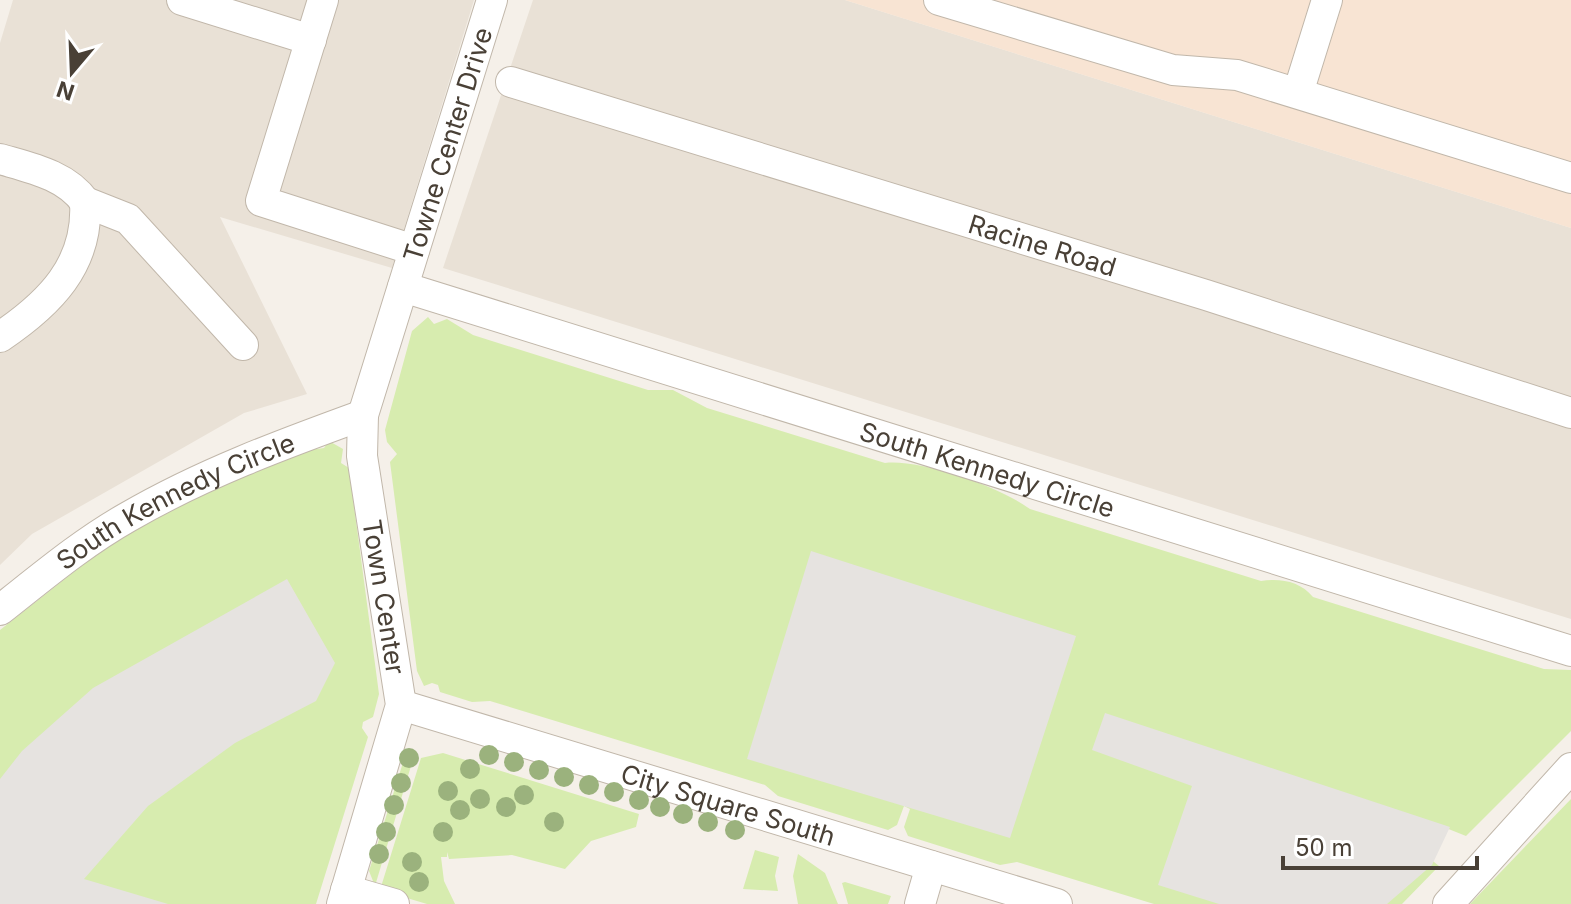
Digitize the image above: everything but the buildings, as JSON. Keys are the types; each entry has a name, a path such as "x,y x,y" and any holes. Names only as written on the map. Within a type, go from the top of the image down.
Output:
{"street":[{"path":"182,0 311,40"},
{"path":"323,0 261,201 414,250"},
{"name":"Towne Center Drive","path":"403,287 492,0"},
{"path":"939,0 1173,70 1237,75 1571,178"},
{"path":"1298,93 1327,0"},
{"name":"Racine Road","path":"511,82 1206,295 1571,413"},
{"path":"0,159 56,177 75,188 85,202 128,219 243,345"},
{"path":"0,337 38,312 60,288 82,242 85,202"},
{"name":"Town Center","path":"344,897 401,705 362,456 363,415 403,287"},
{"name":"South Kennedy Circle","path":"403,287 1571,651"},
{"name":"South Kennedy Circle","path":"0,610 73,553 128,517 245,461 363,415"},
{"name":"City Square South","path":"401,705 1057,904"},
{"path":"1448,904 1571,768"},
{"path":"920,904 931,866"},
{"path":"344,897 394,904"}],"shaded area":[{"path":"13,0 474,0 392,268 220,217 307,394 244,413 32,534 0,565 0,43"},
{"path":"533,0 845,0 1571,228 1571,619 443,268"},
{"path":"845,0 1571,0 1571,228"},
{"path":"811,551 1076,636 1010,838 747,759"},
{"path":"287,579 335,663 316,701 235,743 148,806 84,879 168,904 0,904 0,779 22,751 93,688"},
{"path":"1105,713 1450,827 1432,865 1387,904 1219,904 1158,885 1192,786 1092,750"}],"green space":[{"path":"428,317 434,324 447,319 473,335 648,390 673,390 707,408 885,463 919,465 960,476 1000,492 1030,509 1261,581 1289,582 1302,587 1313,597 1544,669 1571,670 1571,731 1466,836 1436,824 1414,846 1439,866 1402,904 1154,904 1017,862 1000,865 908,836 904,827 910,809 904,806 897,825 888,830 778,796 765,785 490,701 472,702 440,692 438,685 432,683 424,686 417,671 390,462 397,454 387,442 385,430 412,331"},
{"path":"329,441 343,449 341,463 349,468 379,694 373,717 363,722 362,728 368,737 316,904 0,904 0,630 132,526 309,444 317,449 324,448"},
{"path":"406,753 414,756 375,886 369,871"},
{"path":"443,753 639,814 636,827 591,841 565,869 512,855 449,859 447,852 447,857 441,857 444,881 455,904 427,904 380,890 421,758"},
{"path":"1571,799 1571,904 1470,904"},
{"path":"755,850 779,857 775,876 778,891 743,889"},
{"path":"798,854 825,873 838,904 798,904 793,876"},
{"path":"842,883 891,896 888,904 848,904"}]}
